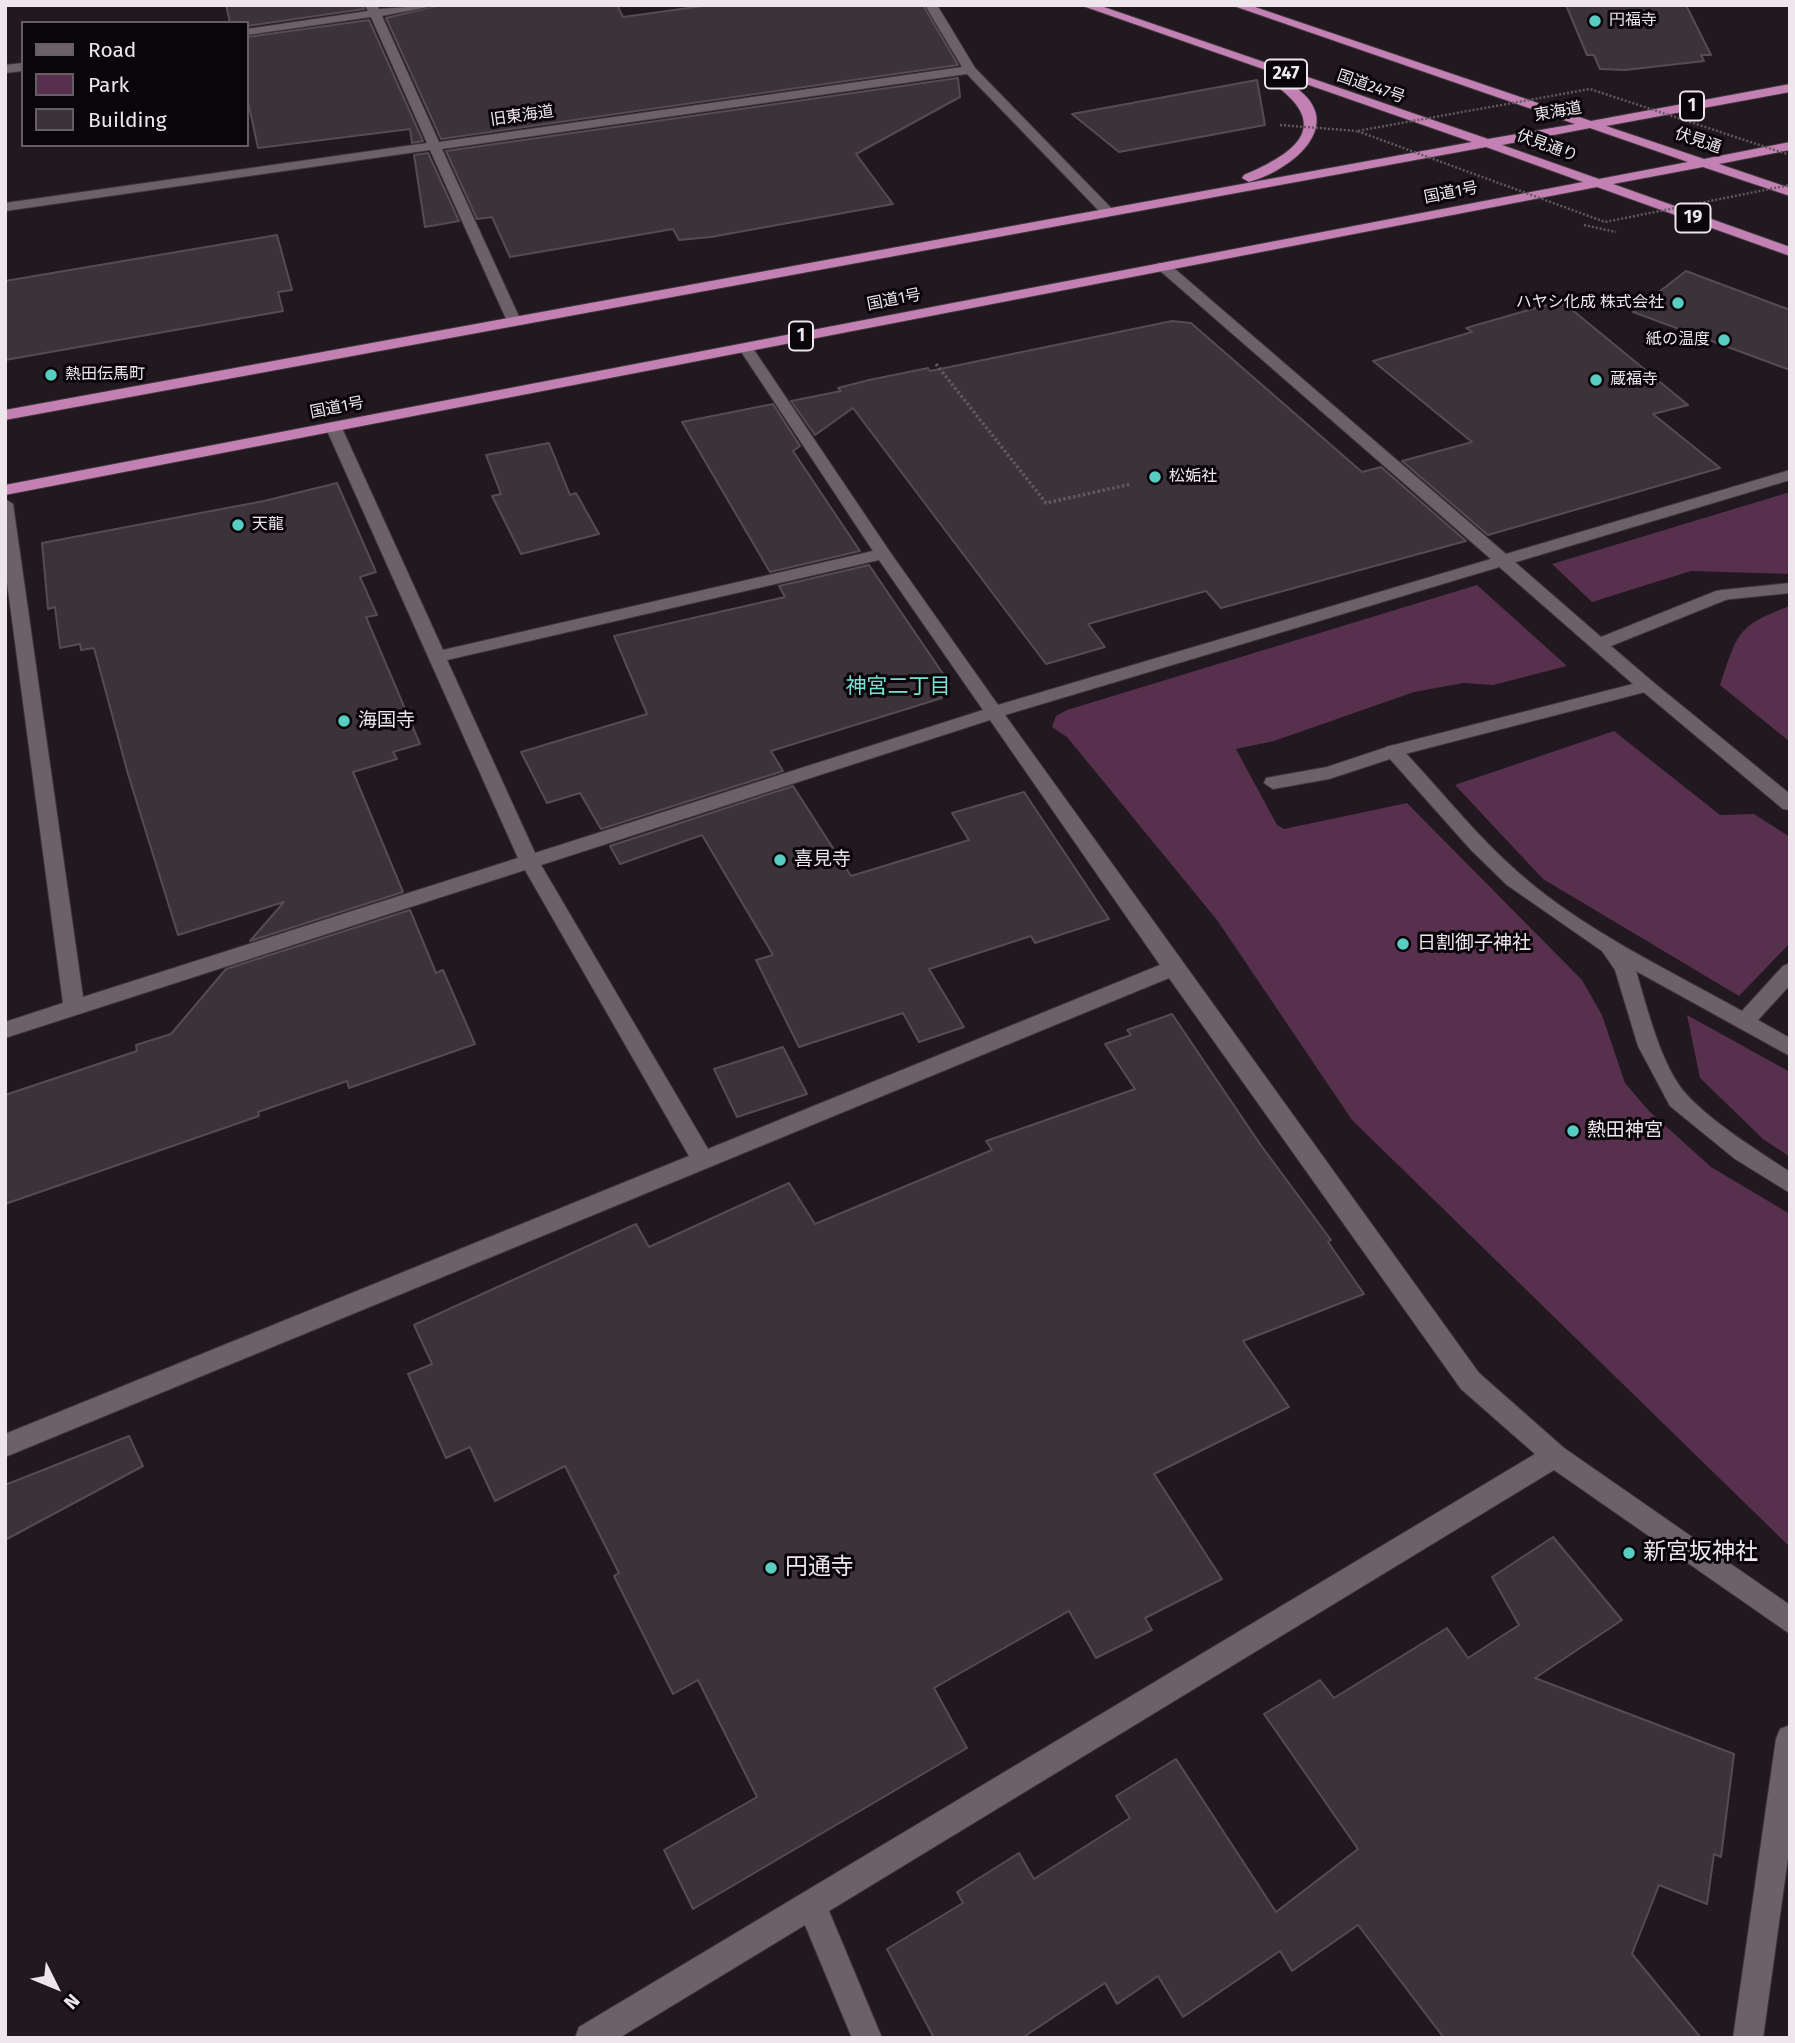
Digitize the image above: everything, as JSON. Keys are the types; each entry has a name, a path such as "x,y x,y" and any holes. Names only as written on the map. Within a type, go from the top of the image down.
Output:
{"highway":[{"name":"国道247号","path":"1086,5 1486,143"},
{"name":"国道247号","path":"1237,5 1594,124"},
{"path":"1201,195 1265,173 1287,161 1305,144 1312,131 1312,113 1301,96 1279,81 1227,54"},
{"name":"1","path":"1594,124 1790,88"},
{"name":"東海道","path":"1486,143 1594,124"},
{"name":"伏見通","path":"1594,124 1790,192"},
{"name":"1","path":"5,415 1486,143"},
{"name":"伏見通り","path":"1486,143 1597,183"},
{"name":"国道1号","path":"5,489 1790,146"},
{"name":"19","path":"1597,183 1790,252"}],"street":[{"path":"248,32 373,9 432,5"},
{"path":"931,5 970,69 1108,212"},
{"path":"373,9 514,321"},
{"name":"旧東海道","path":"5,207 970,69"},
{"path":"1163,266 1647,686 1790,804"},
{"path":"745,347 884,554 1174,968 1470,1381 1555,1456 1790,1621"},
{"path":"333,426 529,861 703,1161"},
{"path":"5,1030 996,712 1790,475"},
{"path":"5,504 74,1008"},
{"path":"437,657 884,554"},
{"path":"1599,644 1721,595 1753,587 1790,588"},
{"path":"1273,783 1329,773 1393,751 1647,686"},
{"path":"1393,751 1482,848 1532,895 1608,945 1790,1048"},
{"path":"1608,945 1625,968 1649,1046 1678,1100 1743,1153 1790,1184"},
{"path":"5,1446 1174,968"},
{"path":"1745,1021 1790,971"},
{"path":"590,2038 1555,1456"},
{"path":"1748,2038 1790,1739"},
{"path":"811,1905 867,2038"}],"path":[{"path":"1280,125 1357,131 1590,89 1790,155"},
{"path":"1357,131 1605,222 1790,185"},
{"path":"936,364 1046,503 1131,484"}],"green space":[{"path":"1790,492 1790,574 1691,571 1592,602 1552,564"},
{"path":"1477,585 1567,666 1493,685 1463,683 1414,692 1274,741 1236,749 1277,825 1284,829 1407,803 1582,980 1602,1015 1625,1083 1649,1111 1711,1167 1790,1214 1790,1547 1352,1120 1217,920 1067,737 1052,727 1056,716 1067,710"},
{"path":"1790,606 1790,742 1720,685 1742,633 1759,619"},
{"path":"1614,731 1720,815 1754,814 1790,837 1790,943 1739,996 1543,879 1455,785"},
{"path":"1687,1015 1790,1072 1790,1157 1763,1139 1700,1078"}],"building":[{"path":"226,5 363,5 364,9 248,26 248,21 230,21"},
{"path":"440,5 617,5 623,17 710,5 923,5 958,65 441,139 386,18"},
{"path":"1566,5 1686,5 1711,55 1701,55 1704,61 1625,70 1600,69 1594,55 1587,55"},
{"path":"369,20 423,141 412,143 410,129 258,148 248,102 248,37"},
{"path":"958,78 960,97 856,154 893,204 711,237 679,240 673,229 510,257 492,217 477,219 446,151"},
{"path":"1257,80 1265,125 1119,152 1072,114"},
{"path":"428,153 459,221 425,227 414,155"},
{"path":"277,235 292,290 278,292 283,311 5,360 5,281"},
{"path":"1686,271 1790,310 1790,370 1633,312"},
{"path":"1565,304 1688,405 1653,414 1720,468 1488,535 1402,461 1472,442 1373,361 1472,332 1466,328 1546,305 1551,308"},
{"path":"1172,321 1191,323 1362,472 1381,467 1466,541 1221,608 1206,591 1088,624 1105,647 1046,664 853,408 815,435 791,401 841,391 838,388 869,380 928,368 930,371"},
{"path":"773,404 800,446 793,451 860,551 770,572 682,422"},
{"path":"549,443 570,495 576,493 599,534 521,554 492,496 501,494 486,455"},
{"path":"337,483 376,572 360,577 377,615 366,617 420,744 393,752 397,759 353,772 403,892 250,941 284,902 178,935 128,774 94,648 81,650 80,644 60,648 55,607 48,609 42,543 264,501"},
{"path":"869,565 950,684 935,688 942,698 771,751 783,771 601,829 580,793 547,803 521,752 647,714 614,636 785,597 779,586"},
{"path":"793,786 851,876 969,840 952,813 1024,792 1109,919 1035,943 1031,936 929,969 964,1027 919,1042 903,1013 799,1047 756,960 773,955 702,835 620,864 610,846"},
{"path":"410,910 436,973 443,970 475,1044 349,1088 347,1081 258,1112 259,1116 5,1204 5,1095 137,1051 136,1045 171,1034 226,969"},
{"path":"1172,1014 1260,1144 1331,1240 1328,1242 1364,1294 1243,1341 1289,1407 1154,1474 1222,1579 1145,1618 1152,1630 1096,1658 1069,1611 934,1688 967,1748 693,1909 664,1850 757,1797 698,1680 673,1694 614,1576 619,1573 565,1466 495,1501 470,1447 446,1458 408,1374 432,1364 414,1325 636,1224 649,1247 789,1183 815,1224 992,1150 986,1141 1135,1089 1105,1044 1131,1035 1127,1030"},
{"path":"783,1047 807,1094 737,1117 714,1069"},
{"path":"129,1436 143,1466 5,1540 5,1485"},
{"path":"1553,1537 1622,1620 1535,1678 1734,1754 1721,1857 1714,1854 1707,1904 1659,1885 1632,1954 1701,2038 1444,2038 1358,1925 1292,1971 1280,1951 1183,2017 1158,1976 1117,2004 1105,1983 1022,2038 934,2038 887,1949 963,1903 957,1892 1019,1853 1034,1879 1130,1818 1116,1796 1176,1759 1276,1912 1358,1849 1264,1714 1320,1680 1334,1698 1447,1628 1468,1658 1519,1625 1492,1577"}],"place":[{"name":"円福寺","path":"1595,21"},
{"name":"ハヤシ化成 株式会社","path":"1678,303"},
{"name":"紙の温度","path":"1724,340"},
{"name":"熱田伝馬町","path":"51,375"},
{"name":"蔵福寺","path":"1596,380"},
{"name":"松姤社","path":"1155,477"},
{"name":"天龍","path":"238,525"},
{"name":"海国寺","path":"344,721"},
{"name":"喜見寺","path":"780,860"},
{"name":"日割御子神社","path":"1403,944"},
{"name":"熱田神宮","path":"1573,1131"},
{"name":"新宮坂神社","path":"1629,1553"},
{"name":"円通寺","path":"771,1568"}],"district":[{"name":"神宮二丁目","path":"898,687"}]}
